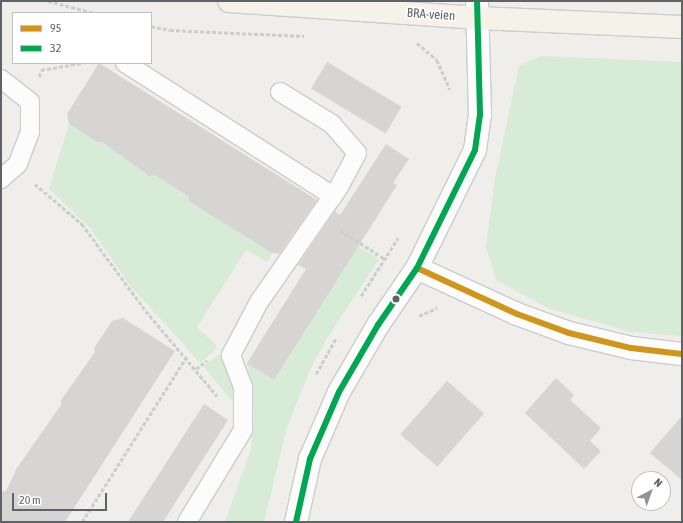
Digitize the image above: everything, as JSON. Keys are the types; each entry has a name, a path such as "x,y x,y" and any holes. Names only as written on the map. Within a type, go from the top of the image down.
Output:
{"main road":[{"name":"BRA-veien","path":"229,1 478,9 682,27"}],"street":[{"path":"296,522 310,459 339,392 378,325 417,268 475,150 480,114 478,9"},
{"path":"417,268 517,314 569,333 631,348 682,354"}],"lane":[{"path":"127,64 333,196"},
{"path":"1,78 30,102 30,132 15,167 1,179"},
{"path":"187,522 243,430 242,387 231,355 260,302 333,196 357,152 332,124 280,92"}],"path":[{"path":"48,1 91,12"},
{"path":"417,43 438,60 452,97"},
{"path":"30,102 41,70 75,64"},
{"path":"15,167 82,224 146,311 187,356 243,430"},
{"path":"319,216 385,259"},
{"path":"357,304 402,233"},
{"path":"312,382 337,336"},
{"path":"82,522 187,356"},
{"path":"196,369 202,364"}],"green space":[{"path":"541,56 682,62 682,336 632,332 550,309 496,280 486,247 495,178 519,66"},
{"path":"69,124 97,142 102,142 149,176 155,175 242,235 270,252 274,251 267,262 246,250 197,327 216,345 215,350 200,363 129,284 91,229 49,189"},
{"path":"358,246 379,259 326,340 311,368 287,427 264,522 225,522 251,449 254,412 247,363 273,379"},
{"path":"220,354 233,385 235,397 232,401 203,366"}],"building":[{"path":"327,62 402,107 386,133 311,89"},
{"path":"98,64 101,64 317,200 279,254 270,252 189,201 189,197 155,175 149,176 102,142 97,142 69,124 67,114"},
{"path":"386,144 409,159 393,183 397,185 274,380 247,363 306,269 298,265 335,211 340,215"},
{"path":"123,318 175,351 65,522 1,522 1,492 6,491 17,468 61,405 61,400 95,352 94,348 112,321"},
{"path":"556,378 574,395 570,400 601,428 590,441 601,451 584,469 525,413"},
{"path":"447,381 484,413 437,467 400,435"},
{"path":"204,404 228,420 163,522 128,522"},
{"path":"682,416 682,480 650,453"}],"transit line":[{"name":"32","path":"296,522 310,459 339,392 378,325 417,268 475,150 480,114 477,1"},
{"name":"95","path":"417,268 517,314 569,333 631,348 682,354"}]}
